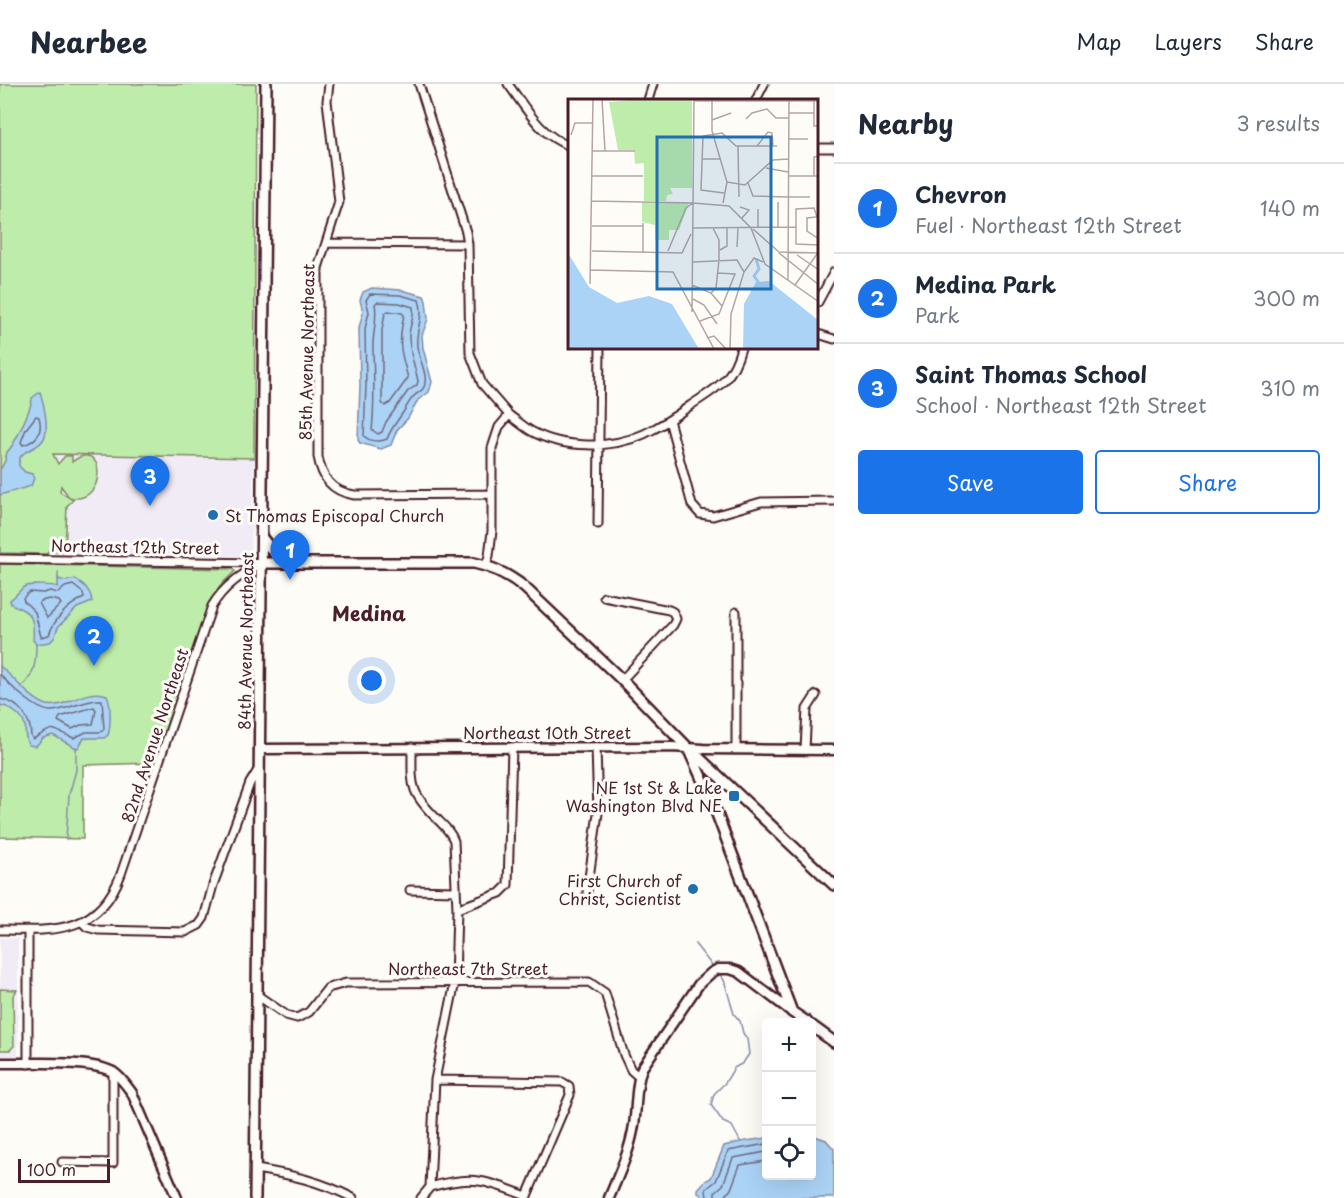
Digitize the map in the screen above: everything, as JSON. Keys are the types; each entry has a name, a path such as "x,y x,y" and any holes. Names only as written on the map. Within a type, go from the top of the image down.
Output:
{"main road":[{"name":"84th Avenue Northeast","path":"255,1198 266,84"},
{"path":"262,537 275,554 300,563"},
{"name":"Northeast 12th Street","path":"261,564 459,562 486,566 510,577 524,587 622,680 688,748 834,885"},
{"path":"688,748 712,801 792,1012 800,1018"},
{"path":"712,801 714,789 721,785 729,786"},
{"path":"816,1029 834,1042"}],"street":[{"name":"85th Avenue Northeast","path":"329,84 327,100 339,202 318,268 318,457 326,480 343,493 354,495 491,494"},
{"path":"419,84 466,232 470,353 482,384 509,415 531,431 546,438 581,444 621,441 642,435 720,386 731,375 740,350"},
{"path":"508,84 543,131 551,138 568,145"},
{"path":"648,99 653,84"},
{"path":"756,99 764,84"},
{"path":"326,243 468,244"},
{"path":"819,300 834,272"},
{"path":"819,334 834,339"},
{"path":"598,524 600,350"},
{"path":"486,566 492,531 492,448 500,427 509,415"},
{"path":"669,420 692,505 705,516 721,515 761,502 834,501"},
{"name":"Northeast 12th Street","path":"0,559 261,564"},
{"path":"229,562 238,570 237,579"},
{"name":"82nd Avenue Northeast","path":"82,922 102,907 117,886 207,619 218,596 237,579 261,564"},
{"path":"604,597 669,610 673,612 676,620 622,680"},
{"path":"736,612 736,749"},
{"path":"805,750 807,709 816,695"},
{"path":"412,747 412,784 415,794 450,832 454,841 457,909 455,982 435,1080 430,1187"},
{"path":"457,909 500,892 508,885 512,747"},
{"path":"587,892 598,813 596,747"},
{"name":"Northeast 10th Street","path":"259,749 596,747 834,750"},
{"path":"0,930 62,929 82,922 87,927 98,930 185,932 199,925 204,918 213,885 249,783 258,770"},
{"path":"410,890 456,891"},
{"path":"28,930 28,1064"},
{"path":"609,1198 634,1126 642,1068 699,984 711,973 724,969 734,970 792,1012"},
{"name":"Northeast 7th Street","path":"257,995 286,1016 297,1018 309,1012 328,988 341,983 582,981 595,985 605,993 624,1055 632,1070 639,1077"},
{"path":"774,999 784,990"},
{"path":"0,1063 86,1065 104,1068 114,1073 132,1093 177,1198"},
{"path":"63,1162 113,1164 114,1073"},
{"path":"420,1198 430,1187 468,1179 487,1182 526,1197 570,1095 569,1086 562,1082 435,1080"},
{"path":"255,1169 308,1178 353,1198"}],"shaded area":[{"path":"49,454 254,458 251,556 47,554"},
{"path":"0,938 18,938 18,1056 0,1056"}],"green space":[{"path":"0,84 256,84 254,458 53,454 58,464 65,456 72,456 72,462 83,456 91,457 98,473 91,492 82,497 69,497 61,486 60,492 73,500 67,506 65,552 0,553"},
{"path":"0,564 232,569 235,571 220,586 206,611 156,763 83,765 83,839 0,837"},
{"path":"0,989 17,990 13,996 14,1046 10,1050 0,1050"}],"water":[{"path":"372,288 401,290 424,296 428,319 422,335 423,348 432,382 429,392 418,400 408,418 397,430 391,445 381,449 360,443 358,440 359,328 363,312 360,300 363,292"},
{"path":"40,392 46,417 45,436 40,444 24,453 19,460 19,466 25,472 32,474 34,478 31,486 0,495 0,470 22,426 32,398"},
{"path":"58,579 79,581 89,591 92,602 77,608 58,627 50,642 36,644 33,640 30,616 11,604 10,600 27,586 58,587"},
{"path":"0,666 29,694 47,705 61,704 91,694 107,695 110,715 108,735 104,738 84,738 78,748 53,735 43,738 36,746 29,745 22,719 12,710 0,705"},
{"path":"816,1136 826,1140 834,1149 834,1198 701,1198 698,1189 711,1178 724,1146 762,1139 762,1180 816,1180"}],"waterway":[{"path":"58,572 58,579"},
{"path":"22,686 32,673 36,644"},
{"path":"66,839 69,795 76,770 76,747"},
{"path":"695,944 713,967"},
{"path":"720,975 724,980 734,1014 740,1021 747,1039 749,1054 743,1063 734,1068 725,1083 714,1094 711,1105 723,1122 732,1126 740,1141"}],"place":[{"name":"Saint Thomas School","path":"150,506"},
{"name":"St Thomas Episcopal Church","path":"213,515"},
{"name":"Chevron","path":"290,580"},
{"name":"Medina Park","path":"94,666"},
{"name":"NE 1st St & Lake Washington Blvd NE","path":"734,796"},
{"name":"First Church of Christ, Scientist","path":"693,889"}],"district":[{"name":"Medina","path":"369,613"}]}
